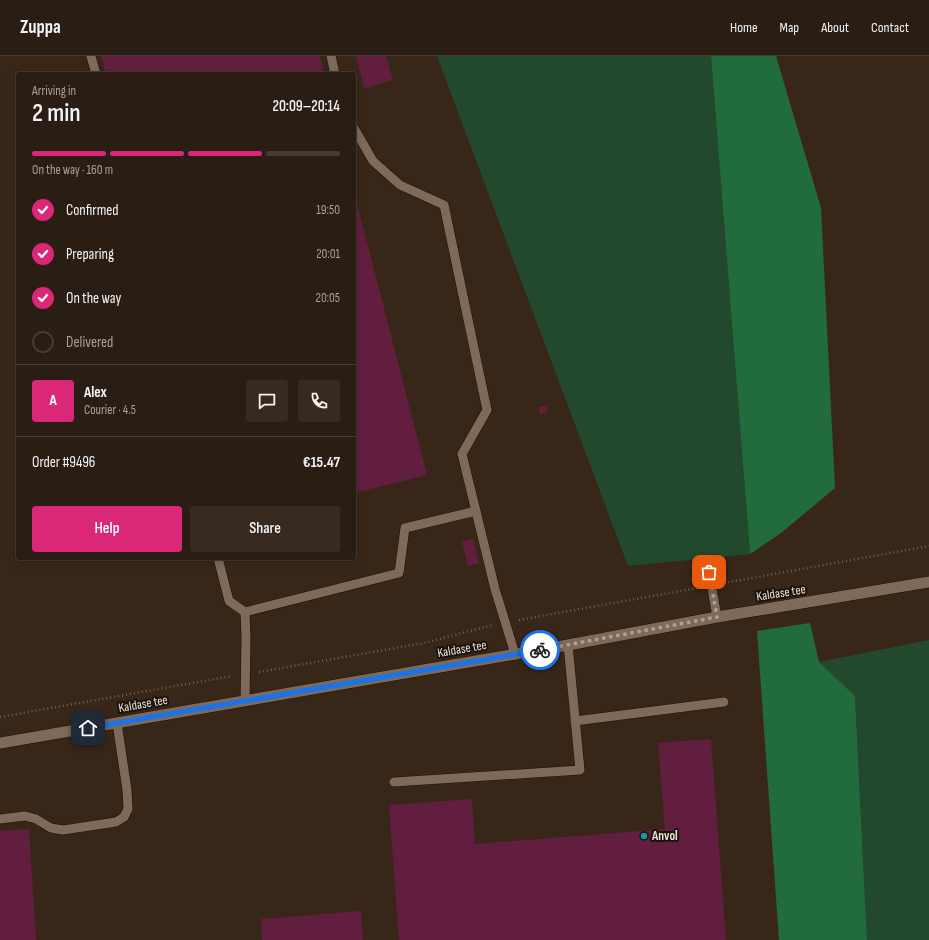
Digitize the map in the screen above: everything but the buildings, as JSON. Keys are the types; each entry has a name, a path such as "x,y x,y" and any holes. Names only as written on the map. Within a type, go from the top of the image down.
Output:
{"street":[{"name":"Kaldase tee","path":"0,743 568,645 717,617 929,582"}],"lane":[{"path":"91,56 95,72"},
{"path":"331,56 335,72"},
{"path":"356,131 373,161 400,185 444,205 487,410 462,454 495,589 515,654"},
{"path":"219,560 229,601 245,612 399,573 405,528 476,511"},
{"path":"709,572 717,617"},
{"path":"245,612 245,701"},
{"path":"394,782 580,770 568,645"},
{"path":"575,721 724,702"},
{"path":"0,819 25,816 36,819 51,828 63,830 116,822 124,817 128,810 127,790 117,723"}],"path":[{"path":"0,717 424,643 505,622 929,546"}],"green space":[{"path":"437,56 711,56 750,554 628,566"},
{"path":"711,56 776,56 821,208 835,488 781,533 750,554"},
{"path":"810,623 819,662 855,696 867,940 779,940 757,631"},
{"path":"929,640 929,940 867,940 855,696 819,662"}],"way so far":[{"path":"540,650 717,617 709,572"}],"place":[{"name":"Anvol","path":"644,836"}],"route":[{"path":"88,728 540,650"}]}
